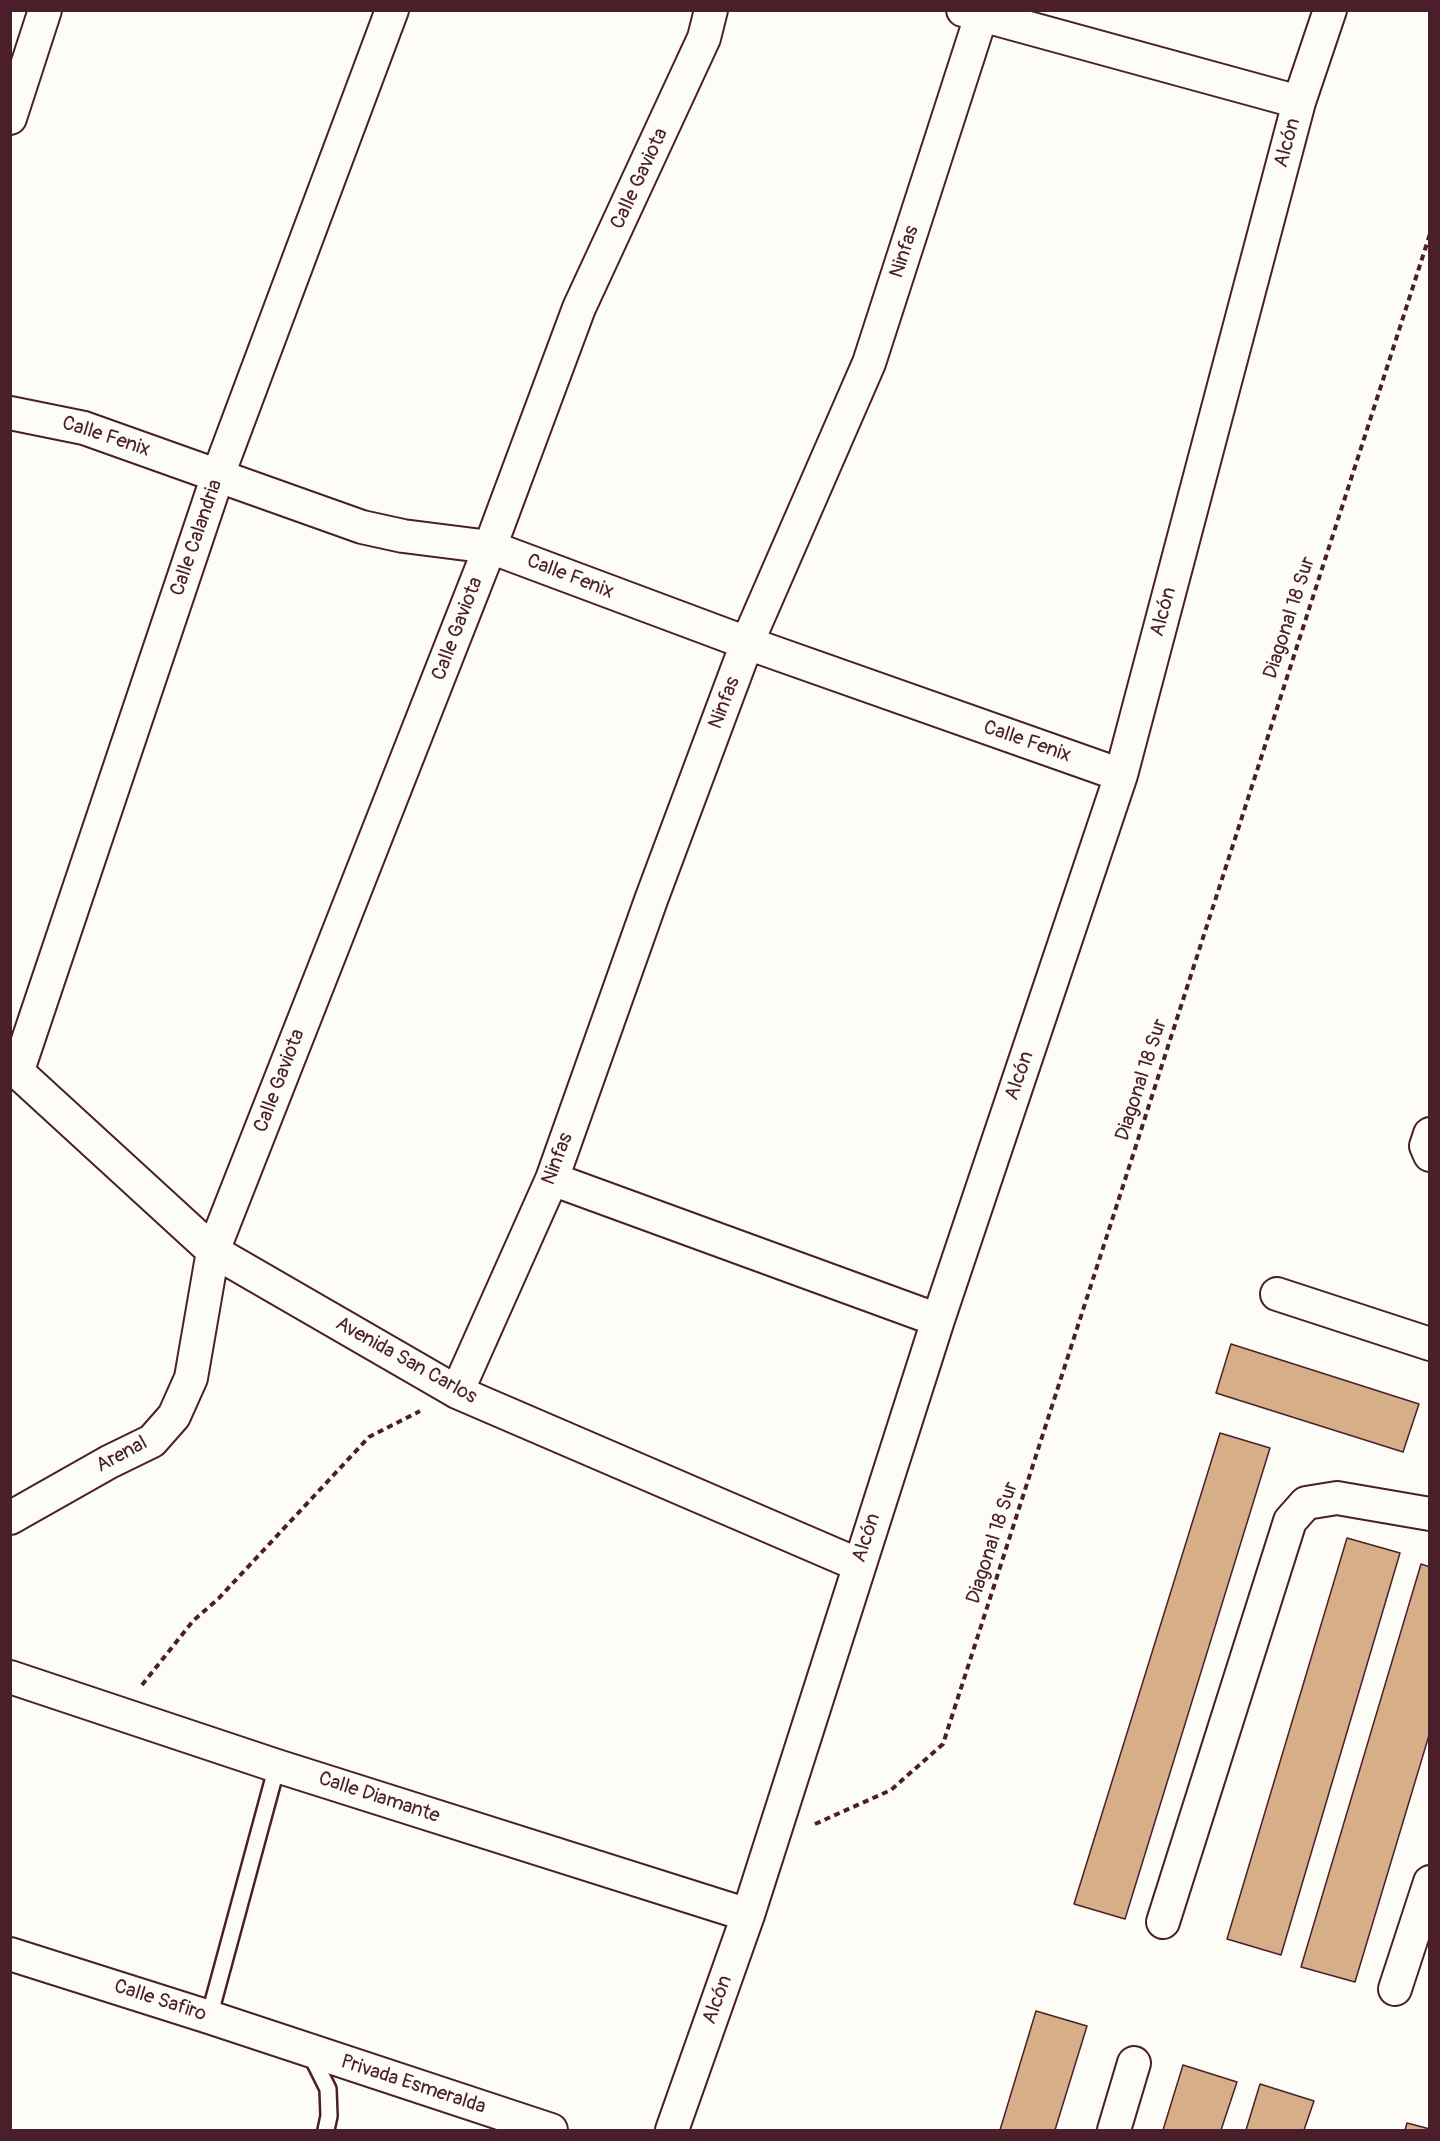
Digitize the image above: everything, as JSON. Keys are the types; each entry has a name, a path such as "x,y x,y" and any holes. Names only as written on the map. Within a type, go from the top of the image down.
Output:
{"street":[{"path":"10,118 45,10"},
{"name":"Calle Calandria","path":"14,1067 218,476 392,10"},
{"name":"Calle Gaviota","path":"213,1251 490,547 579,308 704,38 711,10"},
{"name":"Alcón","path":"672,2130 748,1915 858,1564 1121,775 1299,102 1330,10"},
{"path":"976,12 1299,102"},
{"name":"Ninfas","path":"457,1392 552,1179 651,900 747,643 868,363 976,12"},
{"name":"Calle Fenix","path":"10,413 84,428 362,526 403,536 490,547 747,643 1121,775"},
{"name":"Avenida San Carlos","path":"14,1067 213,1251 457,1392 858,1564"},
{"path":"1430,1134 1426,1146 1430,1155"},
{"path":"552,1179 938,1320"},
{"name":"Arenal","path":"10,1518 109,1462 152,1441 174,1416 191,1378 213,1251"},
{"path":"1277,1294 1430,1344"},
{"path":"1163,1922 1290,1521 1306,1503 1336,1498 1430,1514"},
{"name":"Calle Diamante","path":"10,1677 277,1766 748,1915"},
{"path":"1395,1989 1430,1882"},
{"name":"Calle Safiro","path":"10,1954 309,2050"},
{"name":"Privada Esmeralda","path":"309,2050 551,2130"},
{"path":"1114,2130 1134,2063"}],"lane":[{"path":"209,2017 277,1766"},
{"path":"309,2050 328,2089 330,2116 326,2130"}],"path":[{"name":"Diagonal 18 Sur","path":"770,1843 891,1790 943,1744 1430,234"},
{"path":"118,1713 193,1621 219,1598 369,1437 457,1392"}],"building":[{"path":"1231,1344 1419,1404 1403,1452 1216,1393"},
{"path":"1220,1433 1270,1448 1125,1919 1074,1904"},
{"path":"1347,1538 1400,1553 1281,1955 1227,1939"},
{"path":"1421,1564 1430,1567 1430,1732 1355,1982 1301,1967"},
{"path":"1036,2011 1087,2026 1055,2130 1000,2130"},
{"path":"1183,2065 1237,2082 1221,2130 1163,2130"},
{"path":"1260,2084 1314,2101 1304,2130 1246,2130"},
{"path":"1407,2123 1430,2129 1430,2130 1405,2130"}]}
